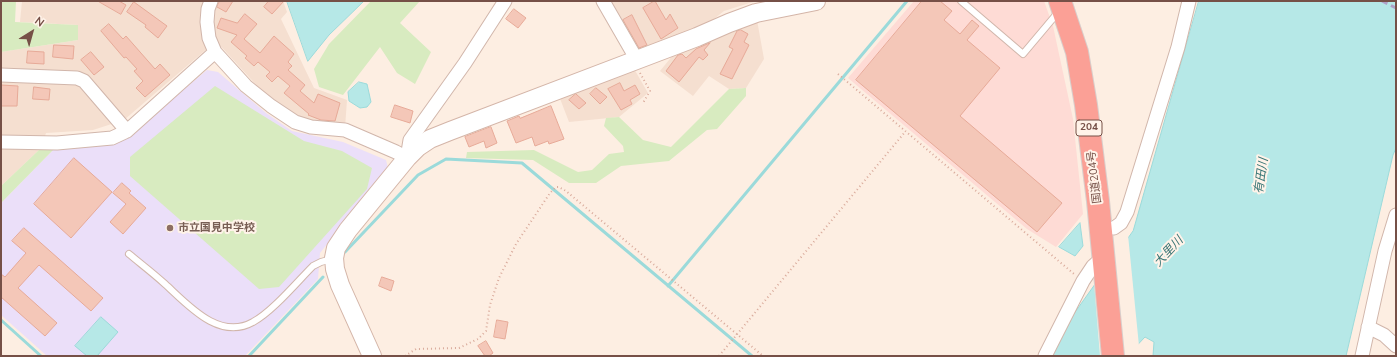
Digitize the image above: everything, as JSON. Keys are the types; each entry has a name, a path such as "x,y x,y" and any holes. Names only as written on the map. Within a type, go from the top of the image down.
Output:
{"highway":[{"name":"国道204号","path":"1067,4 1111,244 1127,356"},
{"name":"国道204号","path":"1067,4 1084,24 1098,84 1106,145 1111,244 1113,356"}],"street":[{"path":"211,1 208,9 207,22 209,38 215,52 246,86 270,106 295,122 311,127 345,130 407,158"},
{"path":"407,158 410,140 465,63 505,1"},
{"path":"603,1 637,60"},
{"path":"756,13 776,1"},
{"path":"372,356 340,285 335,269 334,258 336,248 348,230 407,158 418,147 430,139 756,13 816,1"},
{"path":"1045,356 1083,281 1111,244 1127,212 1178,47 1189,1"},
{"path":"1,142 57,142 112,138 126,131 215,52"},
{"path":"1,75 77,78 84,81 126,131"},
{"path":"1362,356 1385,251 1396,215"},
{"path":"1368,327 1384,335 1396,346"}],"lane":[{"path":"961,1 1023,54 1067,4"},
{"path":"129,254 153,273 201,316 219,325 237,328 253,323 267,313 313,266 334,258"}],"path":[{"path":"637,60 637,66 650,92 643,103"},
{"path":"838,74 1083,281"},
{"path":"719,356 906,132"},
{"path":"405,356 416,349 459,348 478,338 486,331 490,305 499,278 516,244 550,193 556,187 566,191 736,335 763,356"}],"shaded area":[{"path":"22,1 283,1 287,12 281,19 314,88 347,100 345,128 301,120 271,101 216,41 124,120 93,130 46,133 41,148 1,186 1,52 78,40 78,25 20,22"},
{"path":"608,1 756,1 724,11 700,30 637,53"},
{"path":"914,1 1044,1 1053,26 1073,119 1083,214 1056,247 1027,229 848,78"},
{"path":"757,20 764,59 746,88 729,89 709,76 693,96 660,71 678,49"},
{"path":"633,67 648,93 619,117 569,122 559,96"},
{"name":"市立国見中学校","path":"207,70 218,72 266,113 292,131 343,142 386,160 388,168 320,253 318,279 245,356 47,356 1,315 1,203 54,149 127,137"}],"green space":[{"path":"1,1 16,1 15,22 78,25 78,40 1,52"},
{"path":"371,1 420,1 400,23 431,52 415,84 397,73 380,47 343,95 319,87 314,69 329,44"},
{"path":"215,86 304,141 342,151 372,168 367,189 279,287 259,289 130,176 130,157"},
{"path":"746,88 746,96 717,129 707,130 669,161 621,166 596,183 569,183 533,160 466,158 467,152 534,150 578,172 592,170 609,154 624,152 623,146 604,126 606,118 619,117 643,140 671,147 729,89"},
{"path":"41,148 54,149 1,203 1,186"}],"water":[{"path":"287,1 364,1 329,35 308,61"},
{"path":"1199,1 1396,1 1396,148 1393,155 1346,356 1153,356 1154,342 1145,337 1127,356 1052,356 1073,315 1133,231"},
{"path":"359,82 367,84 371,102 367,107 360,108 349,101 348,92"},
{"path":"1080,223 1083,246 1075,256 1059,247"},
{"path":"101,317 118,332 97,356 87,356 75,346"}],"pier":[{"path":"1128,235 1139,346 1130,356 1100,356 1094,283"}],"building":[{"path":"98,1 119,1 126,5 121,14"},
{"path":"220,1 233,1 226,12 217,7"},
{"path":"269,1 284,1 272,14 264,7"},
{"path":"655,1 666,20 670,14 678,28 661,39 643,8"},
{"path":"922,1 940,1 952,11 944,20 960,34 972,20 979,26 967,40 1000,68 960,116 1062,203 1037,232 856,80"},
{"path":"134,2 167,26 158,38 145,27 146,25 127,12"},
{"path":"514,9 526,18 518,28 506,19"},
{"path":"245,14 257,24 244,39 260,53 274,36 294,54 288,62 292,66 288,70 305,85 300,91 314,103 318,94 340,103 335,121 321,120 308,115 309,114 284,93 290,86 278,76 272,82 266,76 270,72 258,62 254,66 245,58 247,56 231,42 237,35 217,28 221,18 237,23"},
{"path":"632,15 647,45 639,48 623,20"},
{"path":"109,24 123,39 126,36 155,69 160,64 170,75 145,97 136,88 143,81 134,71 137,69 126,57 124,58 101,31"},
{"path":"741,30 748,34 744,42 749,45 732,79 720,74 733,49 729,47 737,31"},
{"path":"710,43 704,50 708,55 703,60 699,57 679,82 666,71 678,55 682,54 686,58 696,49"},
{"path":"54,45 74,46 73,59 53,57"},
{"path":"28,51 44,52 44,64 27,63"},
{"path":"91,52 104,67 94,75 81,60"},
{"path":"620,83 624,91 635,85 640,94 630,100 632,104 621,110 608,89"},
{"path":"1,85 18,86 17,106 1,106"},
{"path":"34,87 50,89 49,100 33,99"},
{"path":"596,88 607,97 600,104 590,94"},
{"path":"576,94 586,103 579,109 569,100"},
{"path":"395,105 413,111 410,123 391,117"},
{"path":"551,106 564,139 549,144 548,141 535,146 532,137 516,143 507,121 519,116 520,118"},
{"path":"491,127 497,143 486,148 484,141 469,147 465,137"},
{"path":"74,158 112,192 71,238 34,204"},
{"path":"122,183 131,191 129,193 146,208 123,234 110,222 126,204 113,193"},
{"path":"24,228 103,298 91,311 39,265 18,288 57,323 45,336 1,297 1,274 5,277 26,253 12,241"},
{"path":"382,277 394,281 391,291 379,286"},
{"path":"497,320 508,322 505,339 494,337"},
{"path":"486,341 493,353 489,356 485,356 478,346"}],"waterway":[{"path":"668,286 907,1"},
{"path":"345,252 418,175 446,159 522,163 752,356"},
{"path":"249,356 323,277"},
{"path":"1,320 41,356"}],"railway":[{"path":"1382,1 1396,8"}],"place":[{"name":"市立国見中学校","path":"170,228"}],"water label":[{"name":"有田川","path":"1262,176"},
{"name":"大里川","path":"1169,252"}]}
